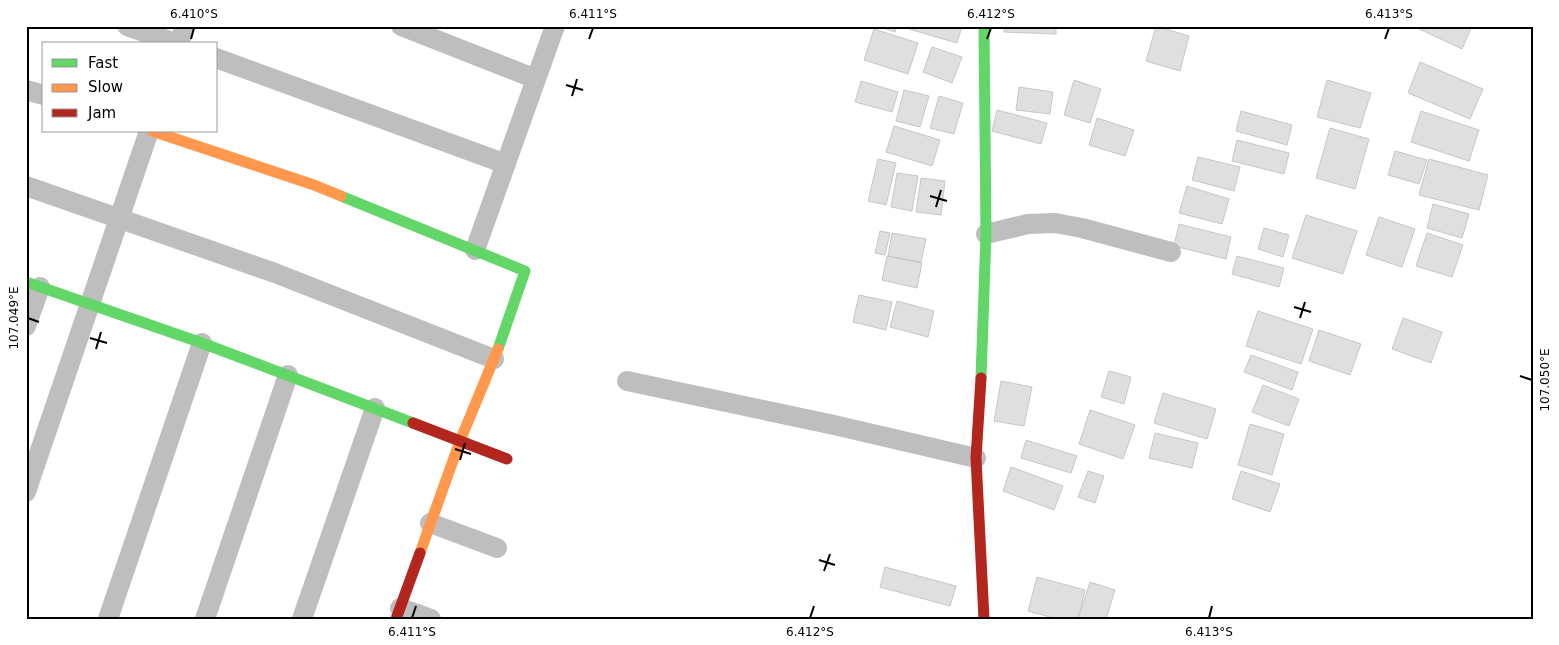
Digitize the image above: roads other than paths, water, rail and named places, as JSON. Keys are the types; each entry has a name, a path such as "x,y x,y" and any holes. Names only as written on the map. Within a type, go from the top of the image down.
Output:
{"street":[{"path":"127,26 173,42"},
{"path":"180,42 185,26"},
{"path":"400,26 536,79"},
{"path":"476,250 555,26"},
{"path":"984,26 986,234 983,345 976,458 984,619"},
{"path":"218,59 506,164"},
{"path":"26,90 42,94"},
{"path":"28,479 151,132"},
{"path":"154,132 314,184 525,271 494,359 460,441 398,613 431,619"},
{"path":"26,186 275,274 494,359"},
{"path":"986,234 1028,224 1054,222 1171,252"},
{"path":"26,326 33,285 202,343 507,459"},
{"path":"108,619 202,343"},
{"path":"205,619 288,376"},
{"path":"627,382 834,425 976,458"},
{"path":"302,619 375,408"},
{"path":"430,523 497,548"}]}
